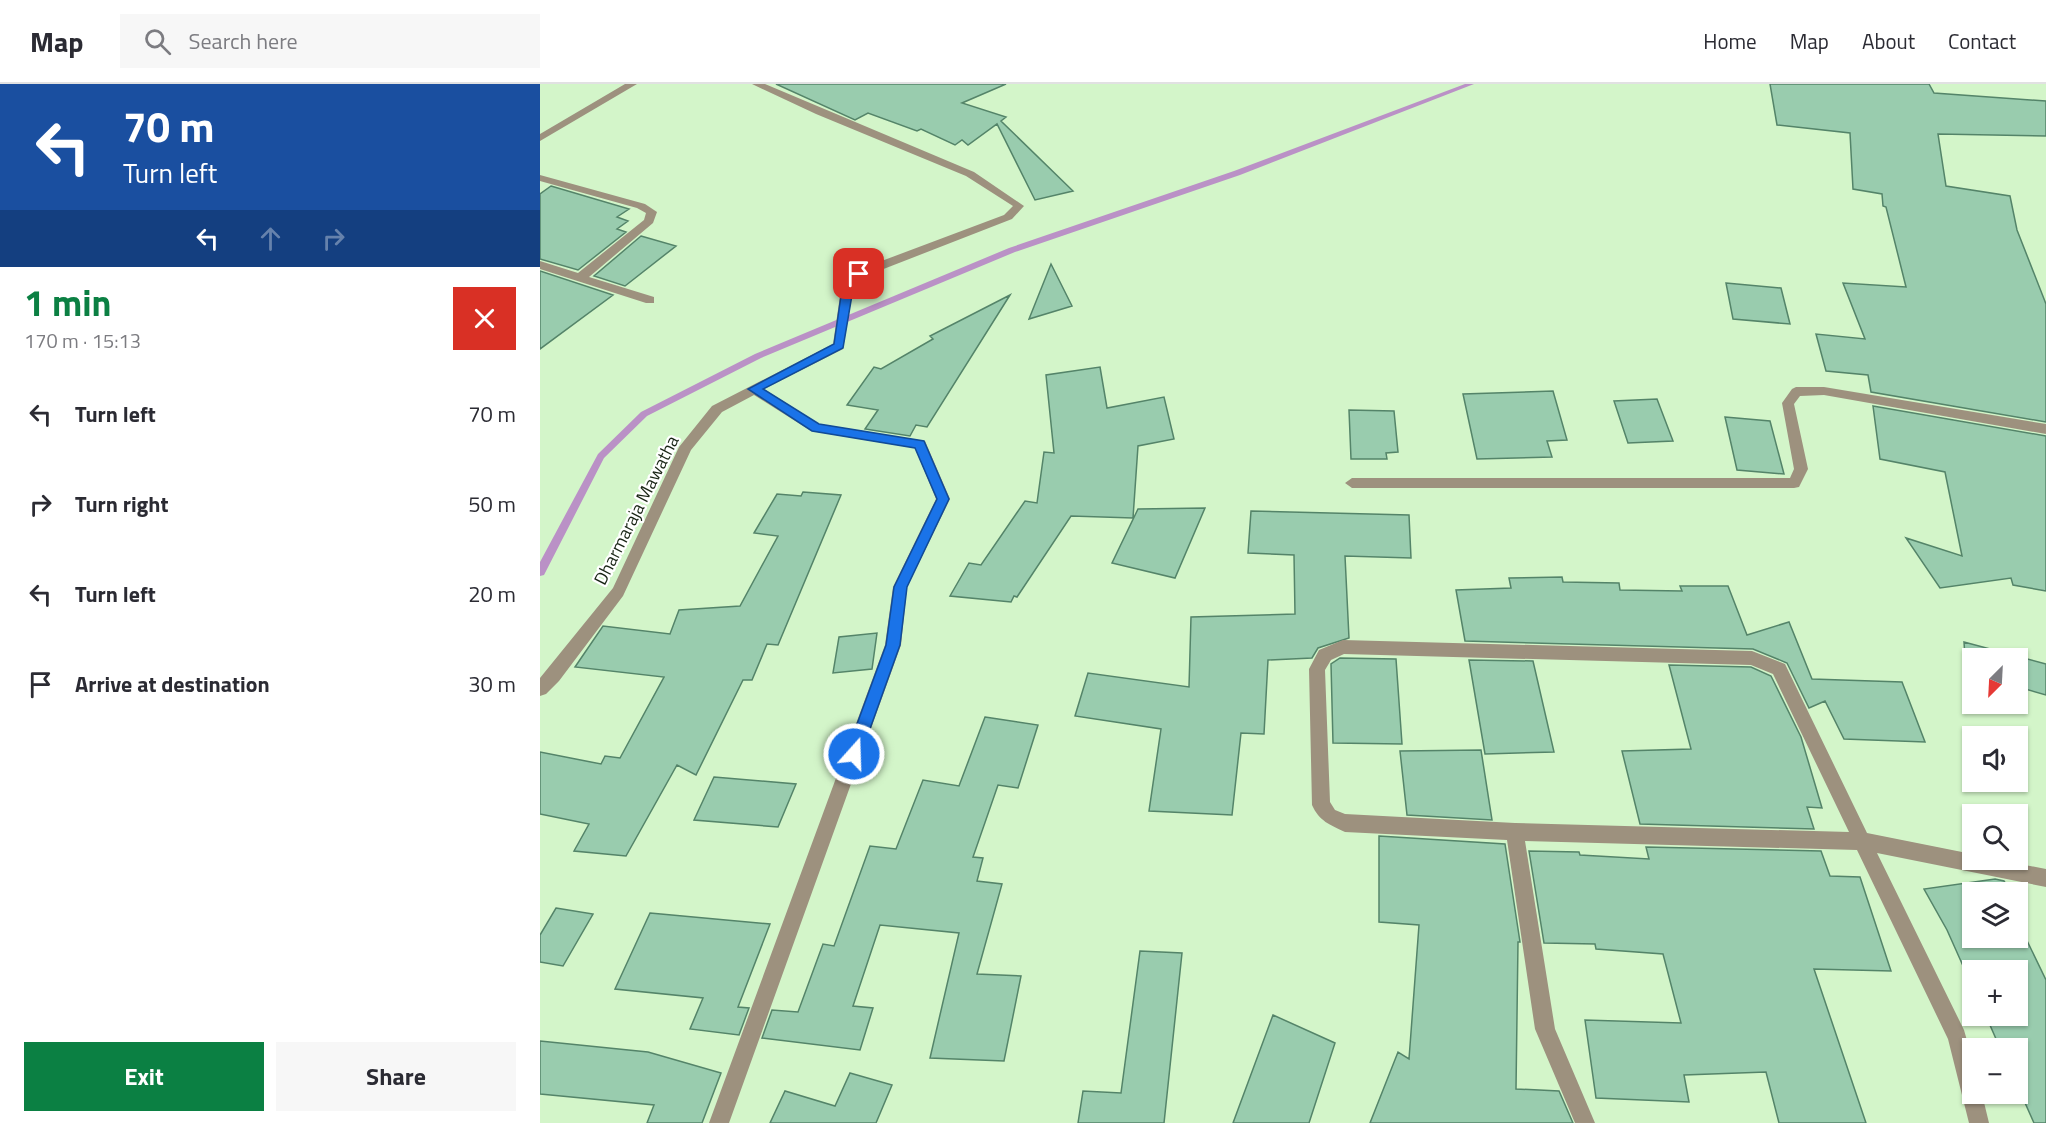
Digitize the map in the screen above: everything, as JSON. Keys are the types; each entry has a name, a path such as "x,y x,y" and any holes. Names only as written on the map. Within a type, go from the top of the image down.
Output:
{"street":[{"path":"540,138 632,84"},
{"name":"Dharmaraja Mawatha","path":"540,689 553,676 618,592 686,447 717,409 839,346 848,289 859,274 1008,217 1019,206 970,174 758,84"},
{"path":"540,178 640,206 652,212 649,221 580,278"},
{"path":"540,265 650,300"},
{"path":"719,1123 893,645 900,587 943,499 920,444 816,428 754,389"},
{"path":"1352,483 1794,483 1801,469 1788,403 1796,392 1824,392 2046,429"},
{"path":"1979,1123 1958,1037 1863,841 1779,669 1752,658 1343,647 1325,655 1317,669 1321,806 1329,816 1345,823 1515,832 1863,841 2046,878"},
{"path":"1515,832 1545,1029 1585,1123"}],"building":[{"path":"776,84 1006,84 962,103 1006,117 1001,121 1073,191 1035,200 997,124 968,145 962,140 955,145 921,129 917,131 868,113 855,120"},
{"path":"1770,84 1929,84 1934,93 2046,101 2046,136 1938,134 1946,186 2010,196 2017,230 2046,304 2046,422 1871,392 1868,375 1826,371 1816,334 1865,339 1843,283 1906,287 1886,207 1883,206 1882,194 1853,189 1850,133 1777,125"},
{"path":"551,186 629,209 617,217 628,221 617,229 626,232 578,270 540,259 540,194"},
{"path":"641,236 676,246 625,286 594,276"},
{"path":"1051,264 1072,306 1029,319"},
{"path":"540,271 613,295 540,349"},
{"path":"1726,283 1781,288 1790,324 1733,319"},
{"path":"1010,295 927,427 916,425 910,436 865,429 878,410 847,405 874,367 881,369 933,339 930,336"},
{"path":"1100,367 1107,408 1164,397 1174,439 1138,446 1133,518 1071,516 1017,597 1014,596 1011,602 950,596 969,563 981,565 1025,501 1037,503 1044,452 1054,453 1046,375"},
{"path":"1553,391 1567,440 1547,441 1552,457 1477,459 1463,394"},
{"path":"1657,399 1673,441 1628,443 1614,401"},
{"path":"1873,406 2046,436 2046,591 2013,585 2011,578 1940,588 1906,538 1962,556 1945,472 1880,459"},
{"path":"1349,410 1394,411 1398,452 1386,453 1387,459 1351,459"},
{"path":"1725,417 1770,421 1784,474 1737,470"},
{"path":"803,492 841,495 778,645 767,644 752,680 743,680 696,775 677,765 626,856 574,851 589,824 540,814 540,752 601,764 605,756 620,758 664,677 575,667 603,626 670,634 679,610 740,606 778,536 754,533 777,494 801,496"},
{"path":"1205,508 1175,578 1112,563 1138,509"},
{"path":"1251,511 1409,515 1411,558 1345,556 1349,638 1318,648 1312,658 1268,660 1264,734 1241,733 1232,815 1149,811 1161,729 1075,716 1088,673 1189,687 1191,617 1295,614 1294,555 1248,553"},
{"path":"1562,577 1563,582 1619,583 1620,590 1682,591 1680,586 1728,586 1747,635 1789,622 1812,679 1902,682 1925,742 1844,739 1825,701 1809,708 1787,663 1753,649 1465,641 1456,590 1511,588 1509,578"},
{"path":"877,633 872,669 833,673 839,637"},
{"path":"1964,642 1986,648 1964,648"},
{"path":"1340,658 1396,659 1402,744 1333,743 1331,664"},
{"path":"2028,659 2046,664 2046,695 2028,690"},
{"path":"1469,660 1533,661 1554,752 1485,754"},
{"path":"1669,665 1751,667 1771,676 1801,737 1822,808 1807,807 1814,829 1640,824 1622,751 1691,749"},
{"path":"985,717 1038,725 1018,788 998,785 973,857 983,858 977,881 1002,884 977,974 1021,976 1004,1061 930,1058 959,933 880,925 853,1006 873,1008 860,1050 762,1038 772,1010 798,1012 823,944 834,946 870,846 896,849 923,780 959,786"},
{"path":"1481,750 1492,820 1407,815 1400,751"},
{"path":"714,777 796,784 778,827 694,820"},
{"path":"1379,836 1505,844 1520,942 1518,942 1516,1089 1559,1091 1573,1123 1370,1123 1398,1052 1409,1059 1419,925 1379,922"},
{"path":"1646,847 1821,851 1830,876 1860,877 1891,971 1814,969 1866,1123 1779,1123 1766,1072 1684,1075 1689,1102 1596,1098 1585,1020 1681,1023 1663,954 1596,949 1595,944 1544,943 1529,851 1579,852 1580,855 1649,859"},
{"path":"1995,879 2005,882 1974,882"},
{"path":"1962,884 1962,948 2028,948 2028,943 2046,980 2046,1123 2034,1123 2026,1104 2028,1104 2028,1038 1996,1038 1990,1026 2028,1026 2028,960 1962,960 1962,964 1947,930 1924,889"},
{"path":"556,908 593,914 563,966 540,962 540,935"},
{"path":"650,913 770,924 738,1007 749,1008 739,1035 690,1029 703,998 615,989"},
{"path":"1140,951 1182,953 1164,1123 1078,1123 1083,1091 1121,1093"},
{"path":"1273,1015 1335,1043 1309,1123 1233,1123"},
{"path":"540,1041 648,1052 721,1073 702,1123 647,1123 654,1105 540,1094"},
{"path":"850,1073 892,1085 876,1123 770,1123 785,1091 835,1106"}],"waterway":[{"path":"540,572 601,456 644,414 758,356 1012,250 1237,173 1471,84"}],"route":[{"path":"854,754 893,645 900,587 943,499 920,444 816,428 754,389 839,346 848,289 859,274"}]}
